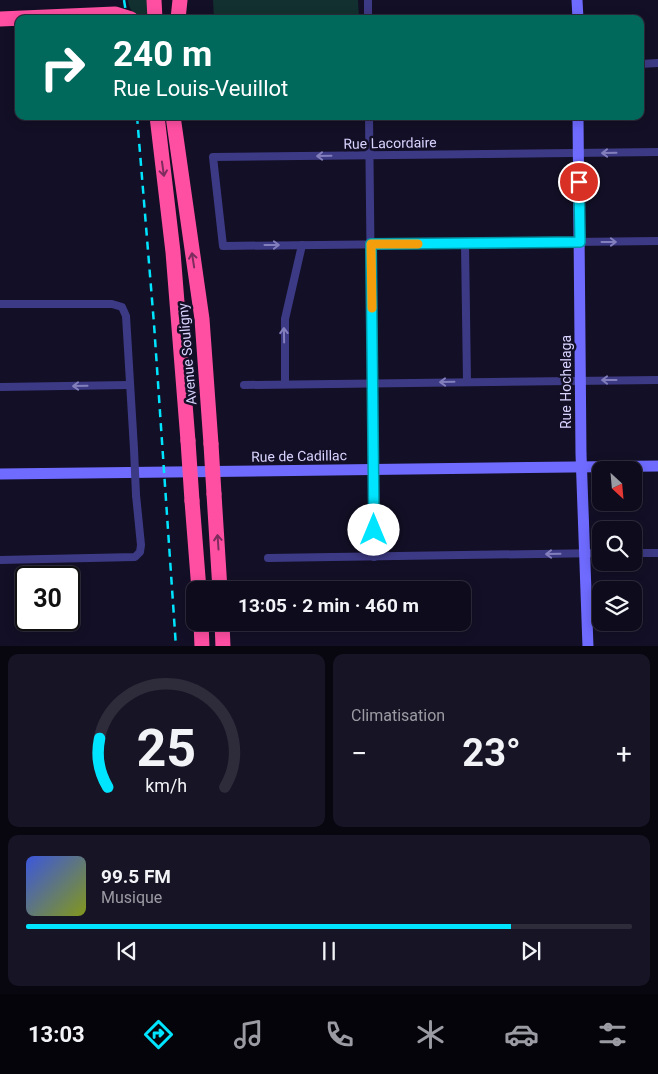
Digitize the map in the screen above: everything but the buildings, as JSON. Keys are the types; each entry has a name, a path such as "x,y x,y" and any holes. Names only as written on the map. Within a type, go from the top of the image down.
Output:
{"highway":[{"path":"154,0 154,15"},
{"path":"164,0 164,15"},
{"path":"178,15 180,0"},
{"path":"92,15 118,15"},
{"path":"0,19 15,18"},
{"name":"Avenue Souligny","path":"157,120 174,262 197,581"},
{"name":"Avenue Souligny","path":"173,120 202,319 219,581"},
{"path":"201,631 202,646"},
{"path":"222,631 223,646"}],"street":[{"path":"368,0 368,15"},
{"path":"577,0 578,15"},
{"path":"644,64 658,63"},
{"path":"369,120 374,556"},
{"name":"Rue Hochelaga","path":"578,120 583,554 588,646"},
{"name":"Rue Lacordaire","path":"302,245 223,246 213,157 658,152"},
{"path":"284,384 285,319 302,245 658,242"},
{"path":"465,244 467,382"},
{"path":"0,304 112,304 122,307 126,316 136,495 141,545 138,555 128,559 0,560"},
{"path":"244,385 658,380"},
{"path":"0,387 129,385"},
{"name":"Rue de Cadillac","path":"0,474 658,466"},
{"path":"642,553 658,553"},
{"path":"268,558 592,554"}],"green space":[{"path":"128,0 147,0 149,15 136,15 130,8"},
{"path":"213,0 358,0 359,15 214,15"}],"railway":[{"path":"124,0 126,15"},
{"path":"137,120 154,324 176,646"}],"slow traffic":[{"path":"372,308 371,244 418,244"}],"route":[{"path":"374,530 371,244 580,242 579,182"}]}
